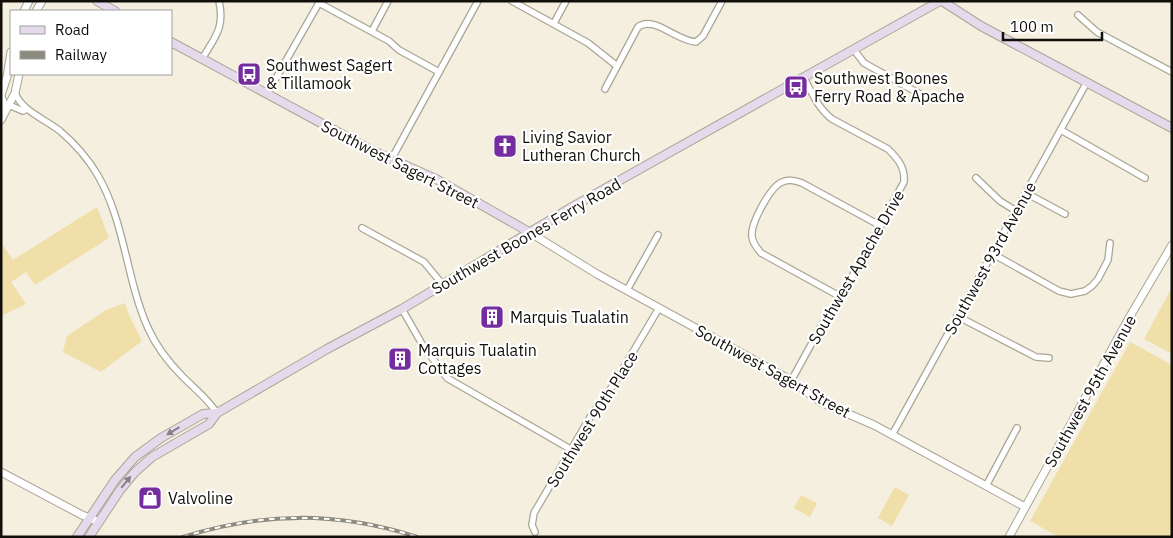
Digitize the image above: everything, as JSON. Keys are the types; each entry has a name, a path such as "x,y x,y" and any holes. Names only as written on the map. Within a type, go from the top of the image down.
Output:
{"main road":[{"path":"97,1 113,10"},
{"path":"941,1 981,26 1172,128"},
{"name":"Southwest Boones Ferry Road","path":"89,537 124,484 140,466 209,424 217,413 327,349 402,309 529,232 941,1"},
{"name":"Southwest Sagert Street","path":"172,43 391,160 428,175 529,232"},
{"name":"Southwest Boones Ferry Road","path":"77,537 115,480 140,453 203,414 217,413"}],"street":[{"path":"202,59 221,25 222,15 219,1"},
{"path":"372,31 388,1"},
{"path":"391,160 478,1"},
{"path":"512,1 588,43 617,66"},
{"path":"554,23 566,1"},
{"path":"605,89 638,27 643,23 651,23 687,42 696,42 703,36 722,1"},
{"path":"267,94 320,2 390,41 410,57 439,72"},
{"path":"1078,15 1097,32 1172,72"},
{"path":"854,50 860,60 880,72 929,99 942,99"},
{"path":"1,109 3,101 1,96 10,58"},
{"path":"1,120 15,93 19,75"},
{"name":"Southwest Apache Drive","path":"791,381 823,323 841,297 904,182 902,165 888,150 825,114 804,78"},
{"name":"Southwest 93rd Avenue","path":"892,435 1087,82"},
{"path":"15,93 17,99 27,109 50,124 72,142 97,174 111,206 148,330 182,377 204,396 217,413"},
{"path":"9,105 23,111 27,109"},
{"path":"1061,130 1145,178"},
{"path":"976,178 1000,201 1016,211"},
{"path":"841,297 761,253 753,244 754,224 773,189 782,182 792,180 802,183 881,226"},
{"path":"1026,193 1065,214"},
{"path":"362,228 424,262 443,285"},
{"name":"Southwest Sagert Street","path":"529,232 626,290 791,381 828,406 865,421 1025,507"},
{"path":"626,290 658,235"},
{"path":"992,254 1059,291 1071,294 1084,291 1098,279 1108,260 1110,243"},
{"name":"Southwest 95th Avenue","path":"1008,537 1129,318 1172,246"},
{"name":"Southwest 90th Place","path":"534,532 532,525 534,513 592,414 614,384 659,308"},
{"path":"402,309 422,344 447,378 572,450"},
{"path":"957,316 1036,357 1049,358"},
{"path":"986,486 1017,428"},
{"path":"1,472 99,522"}],"shaded area":[{"path":"97,207 109,238 35,285 26,272 11,282 26,304 1,316 1,242 13,260"},
{"path":"1170,291 1172,292 1172,354 1144,339"},
{"path":"125,303 142,341 101,372 63,352 67,336 106,310"},
{"path":"1130,342 1172,365 1172,537 1059,537 1030,521"},
{"path":"895,487 909,495 892,526 878,518"},
{"path":"801,495 817,503 810,517 794,508"}],"railway":[{"path":"183,537 242,523 300,518 358,523 417,537"}],"place":[{"name":"Southwest Sagert & Tillamook","path":"249,74"},
{"name":"Southwest Boones Ferry Road & Apache","path":"796,87"},
{"name":"Living Savior Lutheran Church","path":"505,146"},
{"name":"Marquis Tualatin","path":"492,317"},
{"name":"Marquis Tualatin Cottages","path":"400,359"},
{"name":"Valvoline","path":"150,498"}]}
